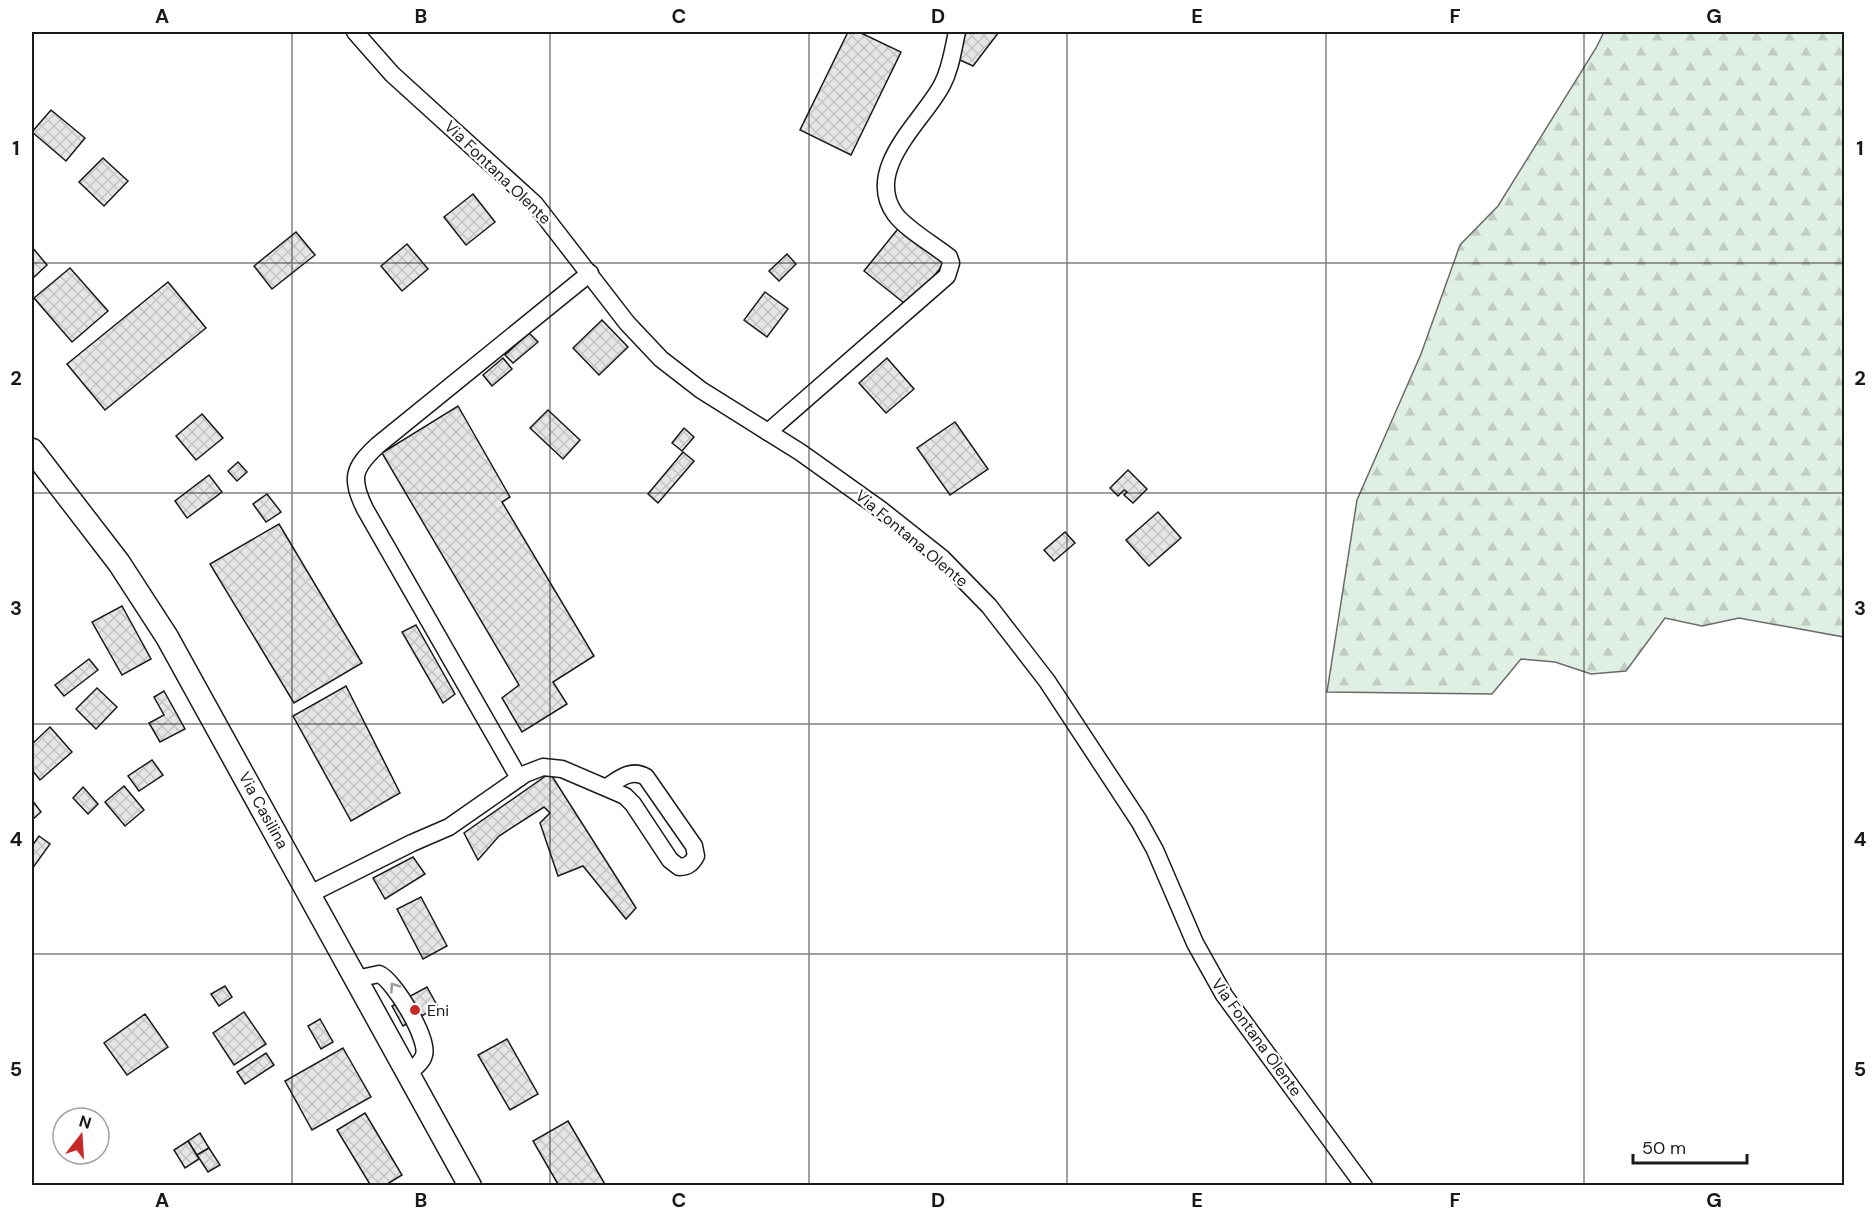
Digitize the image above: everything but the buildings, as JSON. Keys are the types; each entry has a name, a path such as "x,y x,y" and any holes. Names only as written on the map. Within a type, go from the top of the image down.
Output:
{"main road":[{"name":"Via Casilina","path":"32,450 90,525 153,614 212,715 470,1185"}],"street":[{"name":"Via Fontana Olente","path":"355,32 402,84 535,204 633,330 662,359 701,390 857,492 926,545 969,585 1011,633 1047,681 1145,831 1183,918 1224,994 1364,1185"},
{"path":"768,432 947,276 951,262 949,257 896,215 887,193 885,178 900,146 942,85 952,57 957,32"},
{"path":"519,778 365,509 355,482 356,474 358,465 378,445 590,273"},
{"path":"310,894 411,843 449,827 519,778 531,771 548,767 562,769 625,796 633,804 674,865 684,867 693,860 696,856 693,846 646,777 639,774 628,774 607,787"}],"green space":[{"path":"1604,32 1844,32 1844,637 1739,618 1702,626 1665,618 1626,671 1591,674 1555,662 1521,659 1492,694 1327,692 1357,500 1421,354 1460,245 1498,206"}],"place":[{"name":"Eni","path":"415,1010"}]}
